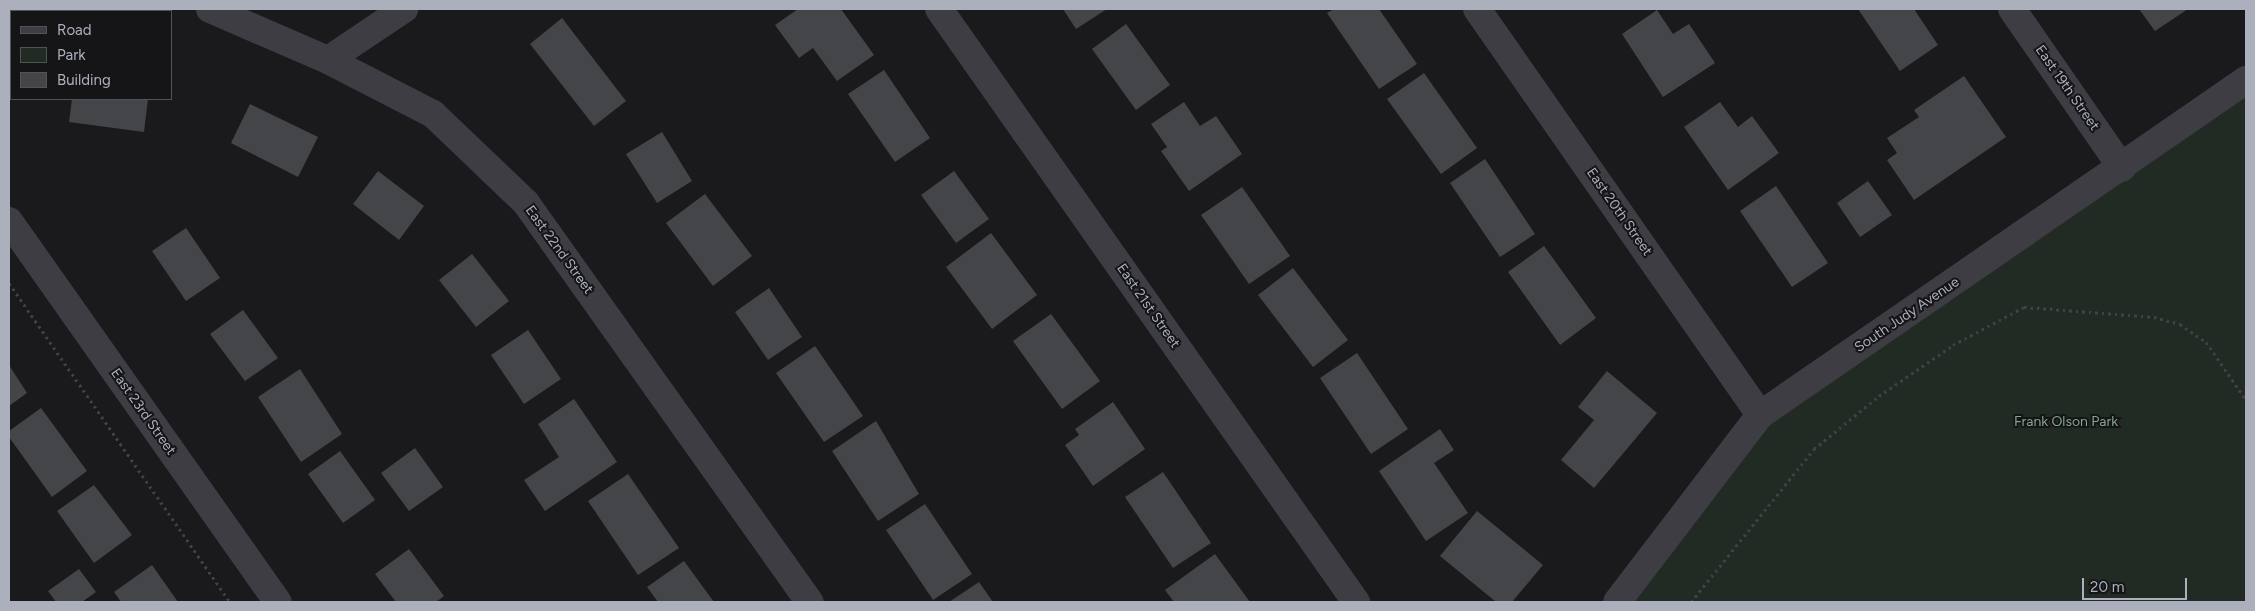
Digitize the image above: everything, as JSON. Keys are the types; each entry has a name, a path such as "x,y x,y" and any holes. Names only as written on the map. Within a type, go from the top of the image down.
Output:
{"street":[{"name":"East 22nd Street","path":"210,9 328,60 432,114 526,203 810,602"},
{"path":"328,60 404,9"},
{"name":"East 21st Street","path":"939,9 1356,602"},
{"name":"East 20th Street","path":"1477,9 1760,415"},
{"name":"East 19th Street","path":"2012,9 2122,168"},
{"name":"South Judy Avenue","path":"1617,602 1760,415 2122,168 2246,80"},
{"name":"East 23rd Street","path":"9,221 278,602"}],"path":[{"path":"9,283 230,602"},
{"path":"1691,602 1814,449 1879,396 1953,345 2024,307 2154,317 2180,324 2206,342 2246,400"}],"green space":[{"name":"Frank Olson Park","path":"2246,77 2246,602 1617,602 1760,415"}],"building":[{"path":"798,9 841,9 874,55 837,81 813,48 799,58 775,25"},
{"path":"1063,9 1107,9 1076,29"},
{"path":"1334,9 1379,9 1417,64 1379,89 1327,13"},
{"path":"1858,9 1914,9 1938,45 1900,71"},
{"path":"2139,9 2188,9 2155,31"},
{"path":"1657,10 1673,34 1689,24 1715,63 1663,97 1622,34"},
{"path":"562,18 626,101 594,126 530,44"},
{"path":"1126,24 1170,85 1136,110 1092,49"},
{"path":"884,70 930,138 895,162 848,94"},
{"path":"1424,73 1477,148 1441,174 1387,99"},
{"path":"1964,76 2006,137 1914,200 1887,160 1897,153 1887,138 1919,117 1914,110"},
{"path":"72,100 148,100 144,132 69,122"},
{"path":"1184,102 1200,126 1216,116 1242,154 1189,191 1161,151 1167,147 1151,124"},
{"path":"1720,102 1738,127 1752,116 1779,153 1728,190 1684,127"},
{"path":"250,104 318,137 298,177 231,143"},
{"path":"662,132 692,181 657,203 626,154"},
{"path":"1485,159 1535,234 1500,257 1450,183"},
{"path":"378,171 424,206 399,240 353,204"},
{"path":"954,171 989,219 956,243 921,195"},
{"path":"1868,181 1892,215 1860,237 1837,203"},
{"path":"1776,186 1828,263 1792,287 1740,211"},
{"path":"1242,187 1290,256 1249,284 1201,215"},
{"path":"705,194 752,256 713,286 666,223"},
{"path":"186,228 220,278 186,301 152,251"},
{"path":"991,233 1037,295 992,329 946,267"},
{"path":"1544,246 1596,318 1560,345 1508,272"},
{"path":"472,254 509,301 476,327 439,280"},
{"path":"1293,268 1348,340 1313,367 1258,295"},
{"path":"769,288 802,337 768,360 735,312"},
{"path":"243,310 278,358 245,381 210,334"},
{"path":"1051,314 1100,381 1062,409 1013,341"},
{"path":"528,330 561,379 524,404 491,355"},
{"path":"815,346 863,416 824,442 776,373"},
{"path":"1357,353 1408,429 1371,454 1320,378"},
{"path":"9,365 27,393 9,406"},
{"path":"300,369 342,434 301,462 258,397"},
{"path":"1607,371 1657,413 1594,488 1561,460 1594,420 1578,407"},
{"path":"574,399 617,462 545,511 524,480 559,457 538,424"},
{"path":"1113,402 1145,449 1093,486 1065,445 1079,435 1075,429"},
{"path":"41,408 87,471 52,497 9,437 9,431"},
{"path":"876,421 919,494 878,521 832,451"},
{"path":"1440,429 1454,450 1434,463 1468,513 1426,541 1379,471"},
{"path":"415,448 443,487 409,511 381,473"},
{"path":"340,451 375,500 343,523 308,474"},
{"path":"1163,472 1211,543 1173,568 1125,497"},
{"path":"628,474 679,548 638,575 588,501"},
{"path":"94,485 132,535 94,563 57,511"},
{"path":"925,504 972,574 933,600 886,530"},
{"path":"1477,511 1543,565 1512,602 1496,602 1440,556"},
{"path":"409,549 444,596 436,602 396,602 375,574"},
{"path":"1215,554 1250,602 1174,602 1165,590"},
{"path":"684,561 714,602 658,602 647,587"},
{"path":"152,565 178,602 121,602 114,592"},
{"path":"79,569 96,592 82,602 56,602 48,591"},
{"path":"979,582 993,602 949,602"}]}
